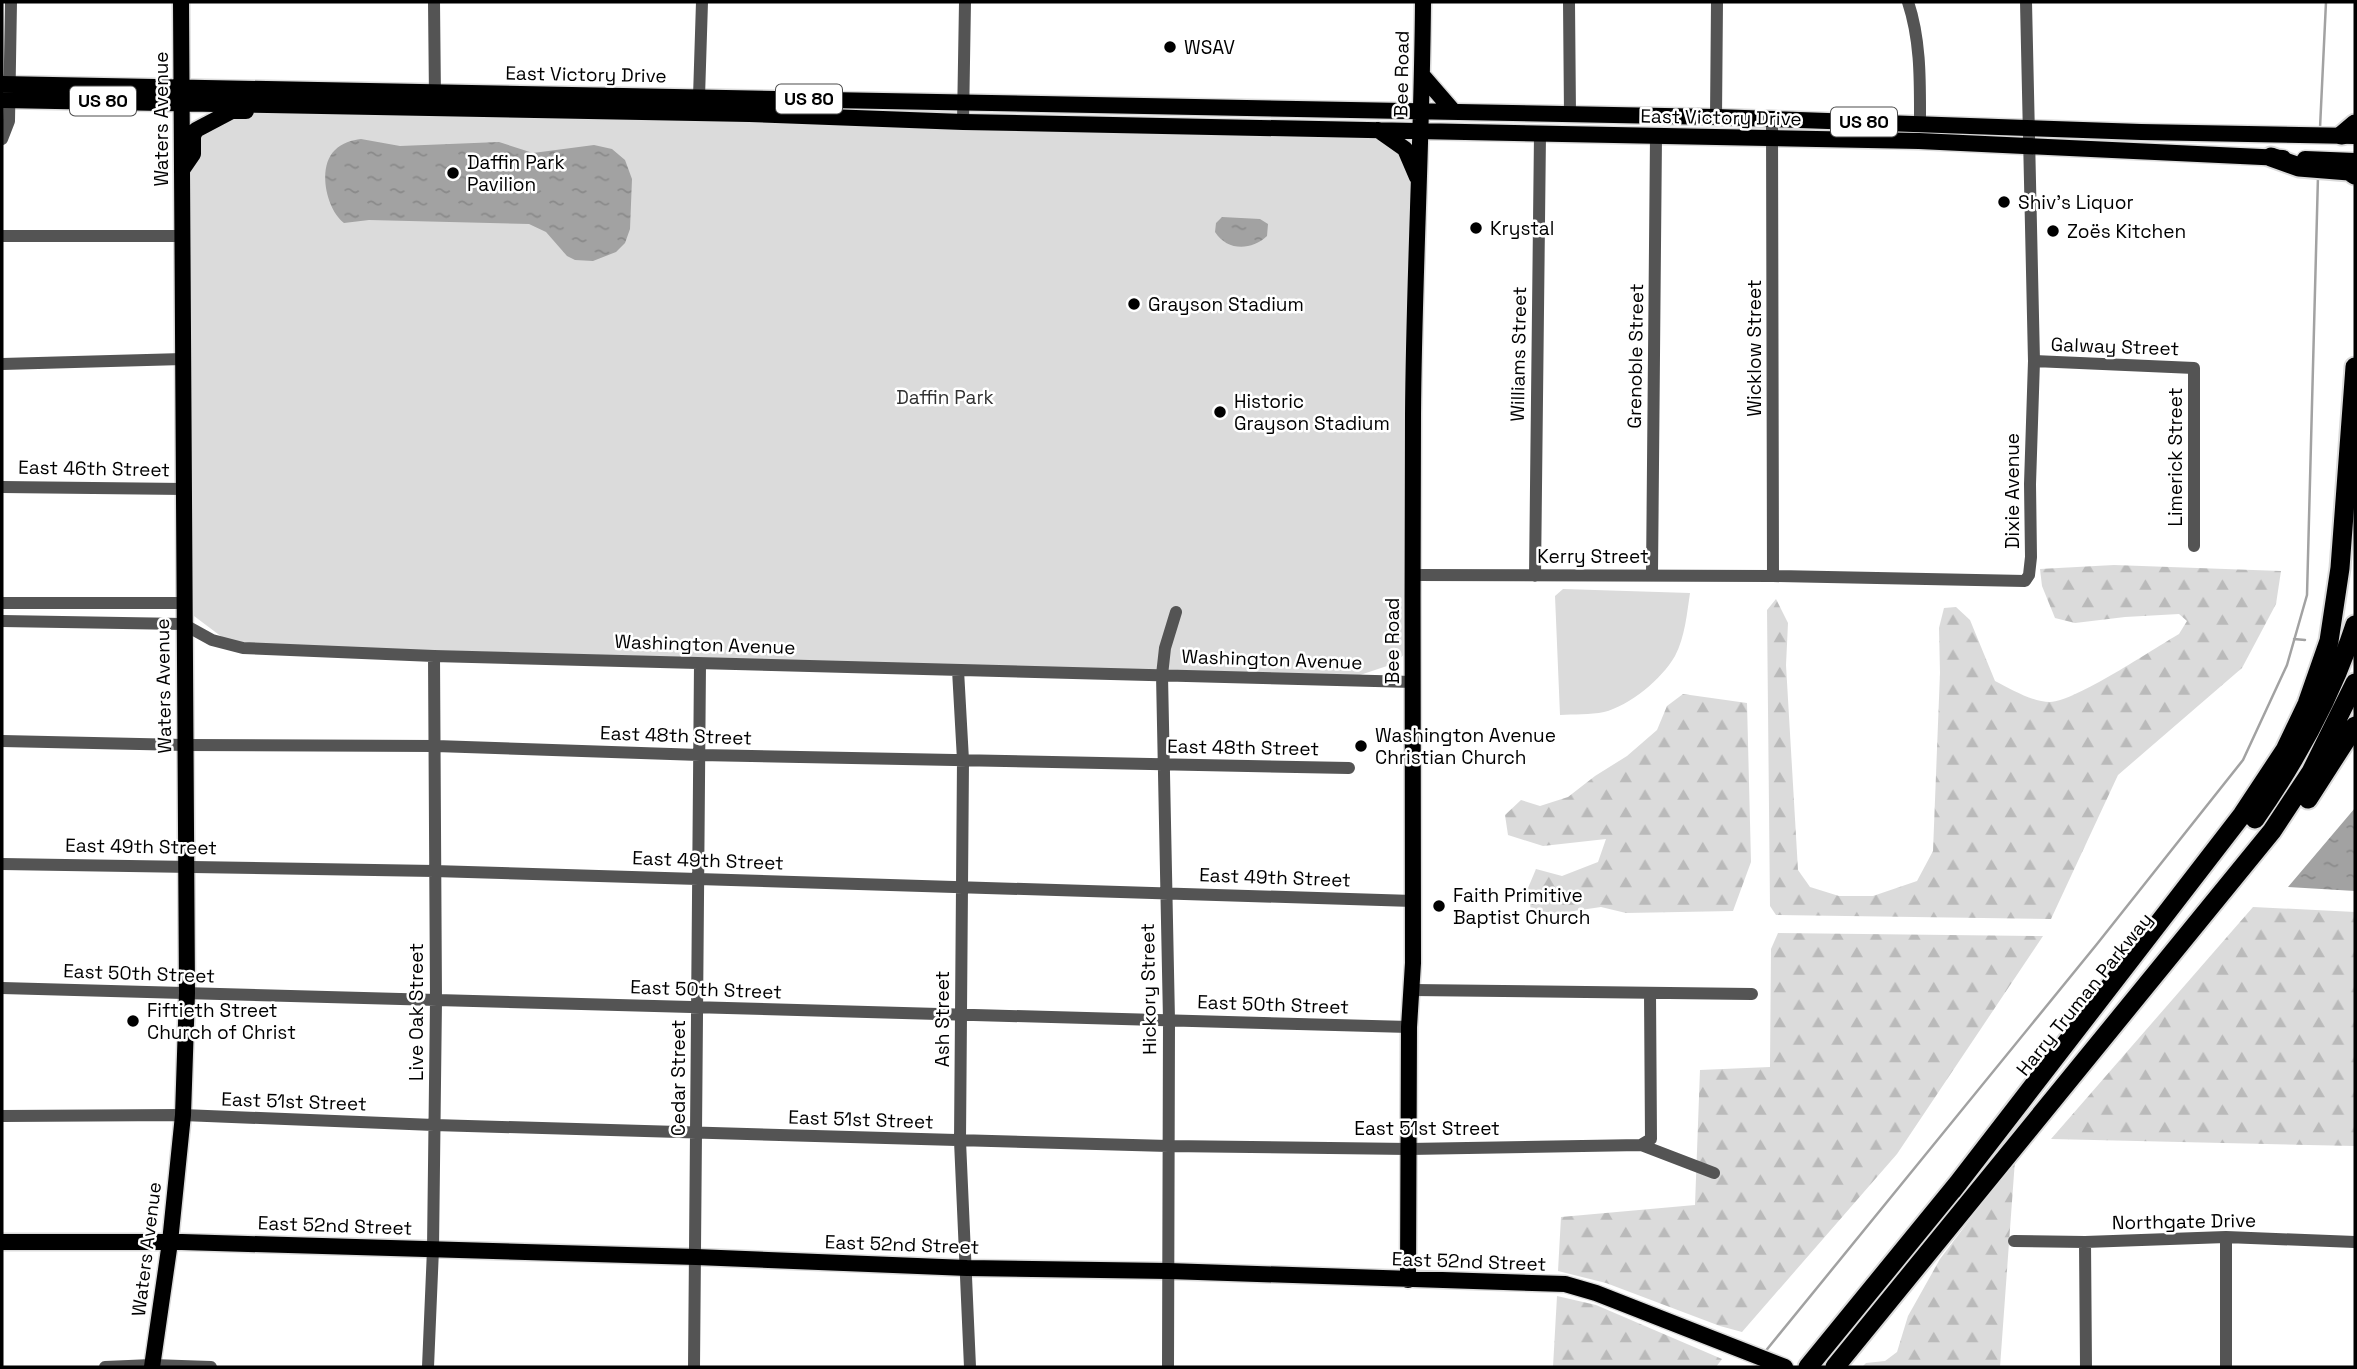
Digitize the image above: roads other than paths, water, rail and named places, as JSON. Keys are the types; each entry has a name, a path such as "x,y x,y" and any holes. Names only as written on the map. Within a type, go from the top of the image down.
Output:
{"highway":[{"path":"2271,157 2334,165 2355,175"},
{"path":"1952,1191 2242,815 2290,738 2307,704 2329,641 2340,568 2355,367"},
{"name":"Harry Truman Parkway","path":"1808,1367 2255,818 2287,771 2309,731 2334,679 2355,625"},
{"path":"1835,1367 2258,850 2292,801 2328,741 2355,683"},
{"path":"2203,917 2285,830 2355,726"}],"main road":[{"name":"Waters Avenue","path":"152,1366 170,1242 183,1115 187,993 181,2"},
{"name":"Bee Road","path":"1408,1280 1409,1027 1413,901 1413,414 1422,131 1423,2"},
{"path":"1422,75 1454,113"},
{"name":"East Victory Drive","path":"5,92 435,99 699,97 1716,117 2307,135 2347,132"},
{"name":"East Victory Drive","path":"182,94 310,105 435,99 670,113 963,122 1919,141 2271,157"},
{"path":"670,113 675,108 694,106 699,97"},
{"path":"182,170 193,153 195,130 204,125 232,111 289,109 310,105"},
{"path":"1378,130 1405,149 1420,184"},
{"path":"2334,165 2355,161"},
{"name":"East 52nd Street","path":"2,1242 170,1242 433,1249 967,1268 1565,1284 1596,1293 1786,1367"}],"street":[{"path":"2,139 9,121 5,92 10,2"},
{"path":"434,2 435,99"},
{"path":"699,97 702,2"},
{"path":"963,122 965,2"},
{"path":"1569,2 1570,115"},
{"path":"1716,117 1717,2"},
{"path":"1908,2 1920,69 1920,123"},
{"name":"Dixie Avenue","path":"1773,576 2025,581 2029,575 2034,362 2031,128 2026,2"},
{"path":"1170,106 1170,125"},
{"name":"Wicklow Street","path":"1772,119 1773,576"},
{"name":"Williams Street","path":"1535,576 1540,134"},
{"name":"Grenoble Street","path":"1652,576 1656,136"},
{"path":"2,236 183,236"},
{"path":"2,364 183,359"},
{"name":"Galway Street","path":"2034,362 2194,368"},
{"name":"Limerick Street","path":"2194,368 2194,546"},
{"name":"East 46th Street","path":"2,487 185,489"},
{"name":"Kerry Street","path":"1414,575 1773,576"},
{"path":"2,603 183,603"},
{"name":"Hickory Street","path":"1168,1367 1169,1020 1163,675 1165,648 1176,612"},
{"name":"Washington Avenue","path":"2,621 183,624 212,640 243,648 700,664 1413,682"},
{"name":"Live Oak Street","path":"428,1367 433,1249 436,1000 434,656"},
{"name":"Cedar Street","path":"694,1367 700,664"},
{"name":"Ash Street","path":"958,670 963,760 960,1141 970,1367"},
{"name":"East 48th Street","path":"2,741 436,746 700,755 1349,768"},
{"name":"East 49th Street","path":"2,864 434,871 1413,901"},
{"name":"East 50th Street","path":"2,988 1409,1027"},
{"path":"1412,990 1752,994"},
{"path":"1641,1144 1651,1139 1650,993"},
{"name":"East 51st Street","path":"2,1116 183,1115 1168,1146 1409,1149 1641,1144 1714,1173"},
{"path":"2226,1237 2227,1367"},
{"name":"Northgate Drive","path":"2014,1241 2085,1242 2226,1237 2355,1242"},
{"path":"2085,1242 2086,1367"},
{"path":"105,1367 211,1367"}],"water":[{"path":"361,139 400,146 499,142 533,153 594,145 612,149 625,160 632,179 630,229 625,243 616,252 593,261 575,260 567,256 546,232 529,224 369,220 344,223 328,198 326,167 335,150 347,142"},
{"path":"1222,217 1260,219 1268,224 1267,236 1254,244 1233,246 1215,232 1216,223"},
{"path":"2355,808 2355,891 2288,887"}],"waterway":[{"path":"2320,128 2326,2"},
{"path":"1764,1353 2243,760 2287,665 2307,595 2318,176"},
{"path":"2294,639 2305,640"}],"place":[{"name":"WSAV","path":"1170,47"},
{"name":"Daffin Park Pavilion","path":"453,173"},
{"name":"Shiv’s Liquor","path":"2004,202"},
{"name":"Krystal","path":"1476,228"},
{"name":"Zoës Kitchen","path":"2053,231"},
{"name":"Grayson Stadium","path":"1134,304"},
{"name":"Historic Grayson Stadium","path":"1220,412"},
{"name":"Washington Avenue Christian Church","path":"1361,746"},
{"name":"Faith Primitive Baptist Church","path":"1439,906"},
{"name":"Fiftieth Street Church of Christ","path":"133,1021"}],"park label":[{"name":"Daffin Park","path":"945,397"}]}
